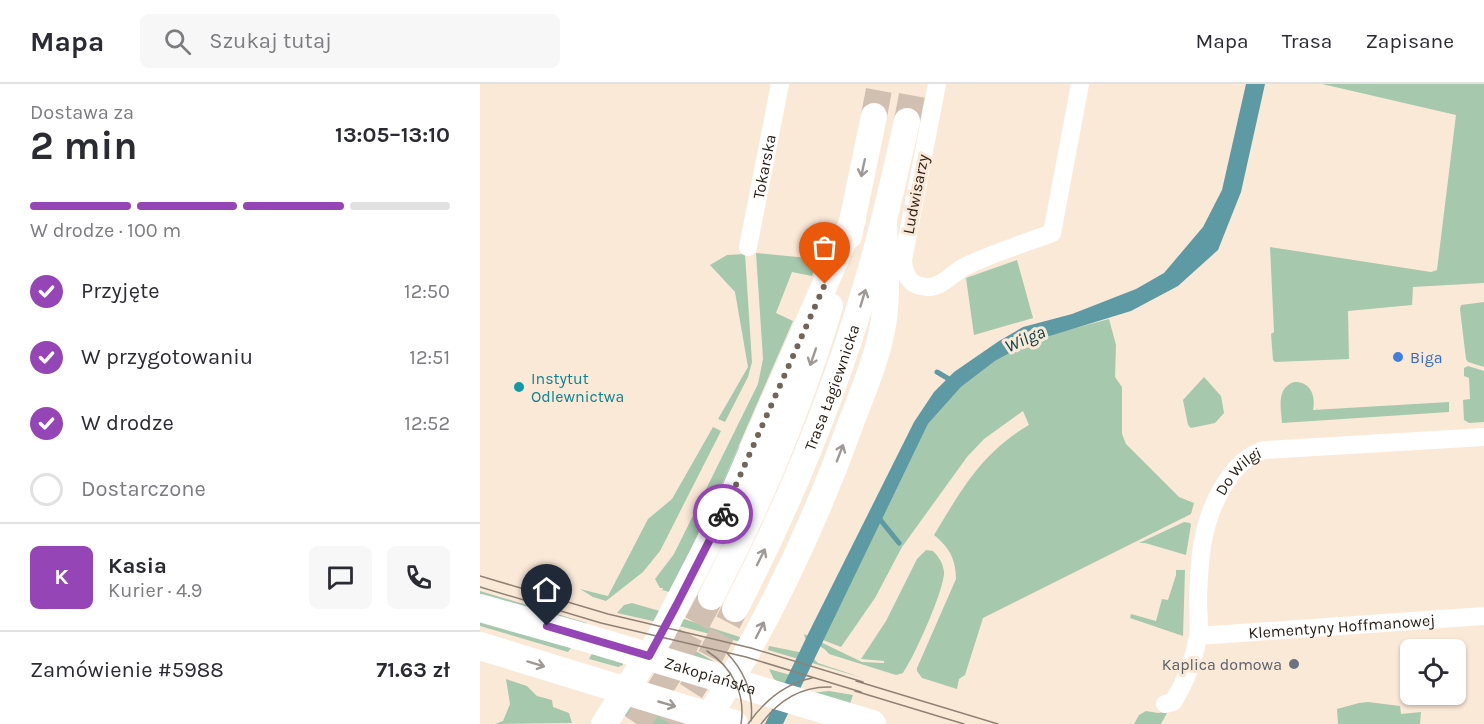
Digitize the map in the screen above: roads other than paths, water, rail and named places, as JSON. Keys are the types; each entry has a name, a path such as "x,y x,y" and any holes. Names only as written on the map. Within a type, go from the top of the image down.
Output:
{"main road":[{"name":"Trasa Łagiewnicka","path":"711,597 748,522 787,430 823,330 852,220 874,116"},
{"name":"Trasa Łagiewnicka","path":"735,609 789,498 832,392 866,289 907,122"},
{"path":"603,724 649,656 733,494 852,220"},
{"path":"480,646 715,722 731,681 759,633 829,483 876,354 884,318 884,223"},
{"name":"Zakopiańska","path":"480,608 649,656 872,724"}],"street":[{"name":"Tokarska","path":"748,248 780,84"},
{"name":"Ludwisarzy","path":"937,84 903,260 905,274 909,280 914,284 931,287 942,283 965,267 1052,232 1080,84"},
{"name":"Do Wilgi","path":"1165,704 1173,702 1184,680 1198,636 1200,563 1209,514 1232,472 1245,459 1264,450 1484,437"},
{"name":"Klementyny Hoffmanowej","path":"1198,636 1484,616"}],"water":[{"name":"Wilga","path":"1246,84 1265,84 1241,192 1218,250 1178,286 1131,311 1030,342 995,361 961,387 928,424 783,724 765,724 914,422 934,392 954,372 1023,327 1072,314 1136,289 1164,273 1203,227 1222,190"}],"waterway":[{"path":"937,372 954,382"},
{"path":"878,517 899,543"}],"tunnel":[{"path":"874,116 880,84"},
{"path":"907,121 914,84"},
{"path":"637,724 670,673 711,597"},
{"path":"670,724 698,680 735,609"}],"tram line":[{"path":"480,576 608,614 751,648 863,682"},
{"path":"480,587 601,623 746,657 861,692"},
{"path":"707,651 724,665 735,682 741,702 741,724"},
{"path":"727,653 739,668 747,684 752,711 751,721"},
{"path":"748,724 775,695 792,684 812,678"},
{"path":"856,681 998,724"},
{"path":"761,724 775,708 791,696 810,689 831,687"},
{"path":"855,691 964,724"}],"place":[{"name":"Biga","path":"1398,357"},
{"name":"Instytut Odlewnictwa","path":"519,387"},
{"name":"Kaplica domowa","path":"1294,664"}]}
